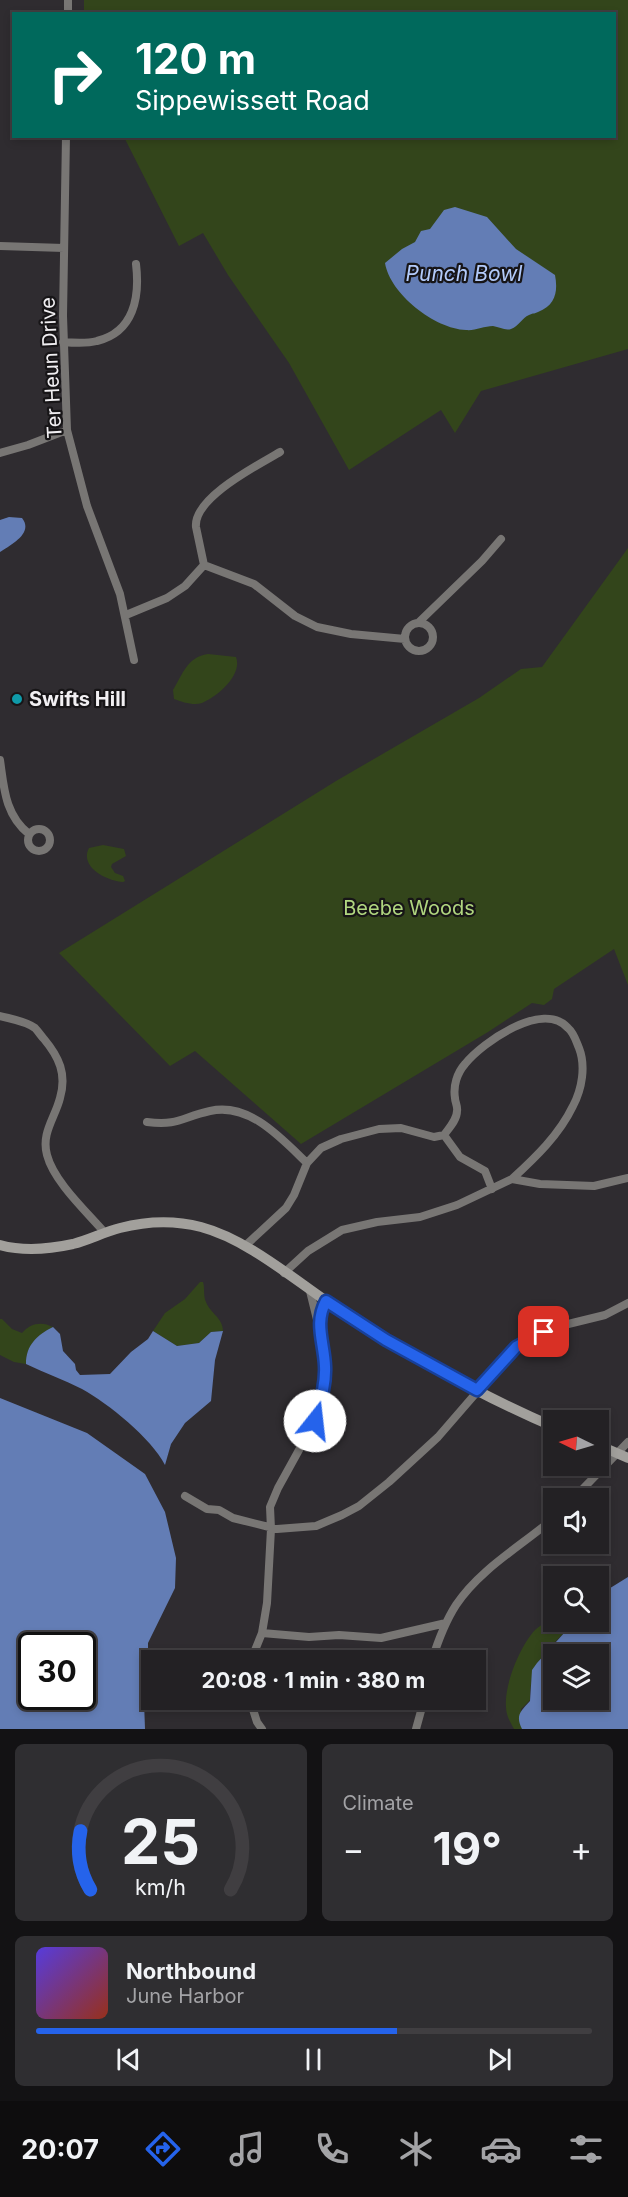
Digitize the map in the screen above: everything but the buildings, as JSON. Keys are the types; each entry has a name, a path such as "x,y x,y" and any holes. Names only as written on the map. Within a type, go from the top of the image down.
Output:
{"main road":[{"path":"0,1245 21,1248 60,1246 138,1224 170,1222 210,1230 245,1246 386,1340 477,1390 543,1422"},
{"path":"609,1450 623,1456"}],"street":[{"name":"Ter Heun Drive","path":"66,138 63,342 67,430 87,506 126,615 134,660"},
{"path":"0,246 64,248"},
{"path":"63,342 97,341 111,335 128,320 136,301 136,264"},
{"path":"0,453 67,430"},
{"path":"204,565 195,527 195,520 199,512 228,484 280,452"},
{"path":"419,622 431,629 433,639 429,647 421,651 412,650 405,639 410,625 419,622 482,561 501,539"},
{"path":"126,615 167,598 185,586 204,565"},
{"path":"204,565 254,584 295,616 317,627 351,634 405,639"},
{"path":"0,760 11,815 28,834"},
{"path":"0,1016 35,1028 62,1066 64,1082 60,1100 45,1139 47,1156 61,1181 105,1233"},
{"path":"245,1246 286,1209 307,1162 321,1148 341,1139 379,1128 401,1128 434,1137 444,1135 456,1117 458,1109 454,1091 456,1080 466,1063 495,1039 519,1024 543,1019 555,1020 567,1026 581,1053 583,1067 582,1080 574,1104 558,1132 512,1179 457,1205 420,1217 377,1222 342,1230 308,1251 284,1272"},
{"path":"147,1122 172,1123 208,1111 236,1110 250,1116 282,1139 307,1162"},
{"path":"444,1135 460,1156 485,1171 492,1190"},
{"path":"512,1179 540,1184 594,1186 628,1178"},
{"path":"310,1291 320,1326"},
{"path":"255,1650 262,1634 267,1603 270,1507 315,1421 322,1395 325,1367 320,1314 326,1301"},
{"path":"185,1496 207,1509 219,1510 233,1518 277,1528 315,1526 358,1506 388,1482 438,1437 516,1347 556,1327 605,1315 628,1303"},
{"path":"586,1488 623,1456 628,1442"},
{"path":"436,1650 446,1623 458,1602 488,1570 543,1527"},
{"path":"262,1634 381,1638 446,1623"},
{"path":"254,1710 262,1729"},
{"path":"416,1729 421,1710"}],"green space":[{"path":"84,0 628,0 628,349 481,391 455,433 441,410 349,470 289,363 228,275 203,233 179,246 125,138 616,138 616,12 84,12"},
{"name":"Beebe Woods","path":"628,548 628,985 614,949 554,989 552,999 544,1005 532,1003 488,1032 301,1144 195,1051 170,1066 59,953 336,781 479,698 521,669 542,667"},
{"path":"208,654 236,657 236,671 232,678 215,696 202,703 192,704 174,699 173,690 186,667 195,659"},
{"path":"103,845 124,849 126,856 112,864 111,867 115,873 123,876 125,881 110,879 91,867 87,855 89,848"},
{"path":"200,1282 203,1282 206,1302 219,1319 223,1331 211,1332 199,1343 177,1346 153,1331 165,1313 185,1299"},
{"path":"0,1319 12,1329 22,1333 36,1324 53,1327 30,1346 26,1364 14,1362 0,1355"},
{"path":"543,1624 543,1632 565,1632 553,1644 543,1644 543,1655 532,1679 530,1700 521,1709 522,1729 514,1729 506,1710 510,1677 529,1637"}],"water":[{"name":"Punch Bowl","path":"455,207 487,217 516,249 555,275 556,292 549,306 527,316 511,329 493,326 466,330 454,328 428,317 405,298 395,286 385,263 415,242 421,231 430,229 444,210"},
{"path":"9,517 22,518 25,529 20,538 0,552 0,520"},
{"path":"53,1327 60,1334 63,1351 75,1364 80,1375 110,1374 131,1352 148,1339 153,1331 177,1346 199,1343 211,1332 223,1331 215,1360 211,1401 185,1423 171,1444 165,1465 140,1433 104,1403 82,1389 26,1364 30,1346 42,1333"},
{"path":"0,1398 87,1433 145,1474 165,1512 176,1558 175,1588 148,1643 148,1650 141,1650 141,1710 144,1710 145,1729 0,1729"},
{"path":"628,1577 628,1729 522,1729 519,1717 530,1701 532,1670 543,1656 543,1710 609,1710 609,1644 554,1644 565,1632 609,1632 609,1589"}],"place":[{"name":"Swifts Hill","path":"17,699"}],"route":[{"path":"315,1421 325,1372 320,1314 326,1301 418,1359 477,1390 516,1347 544,1332"}]}
